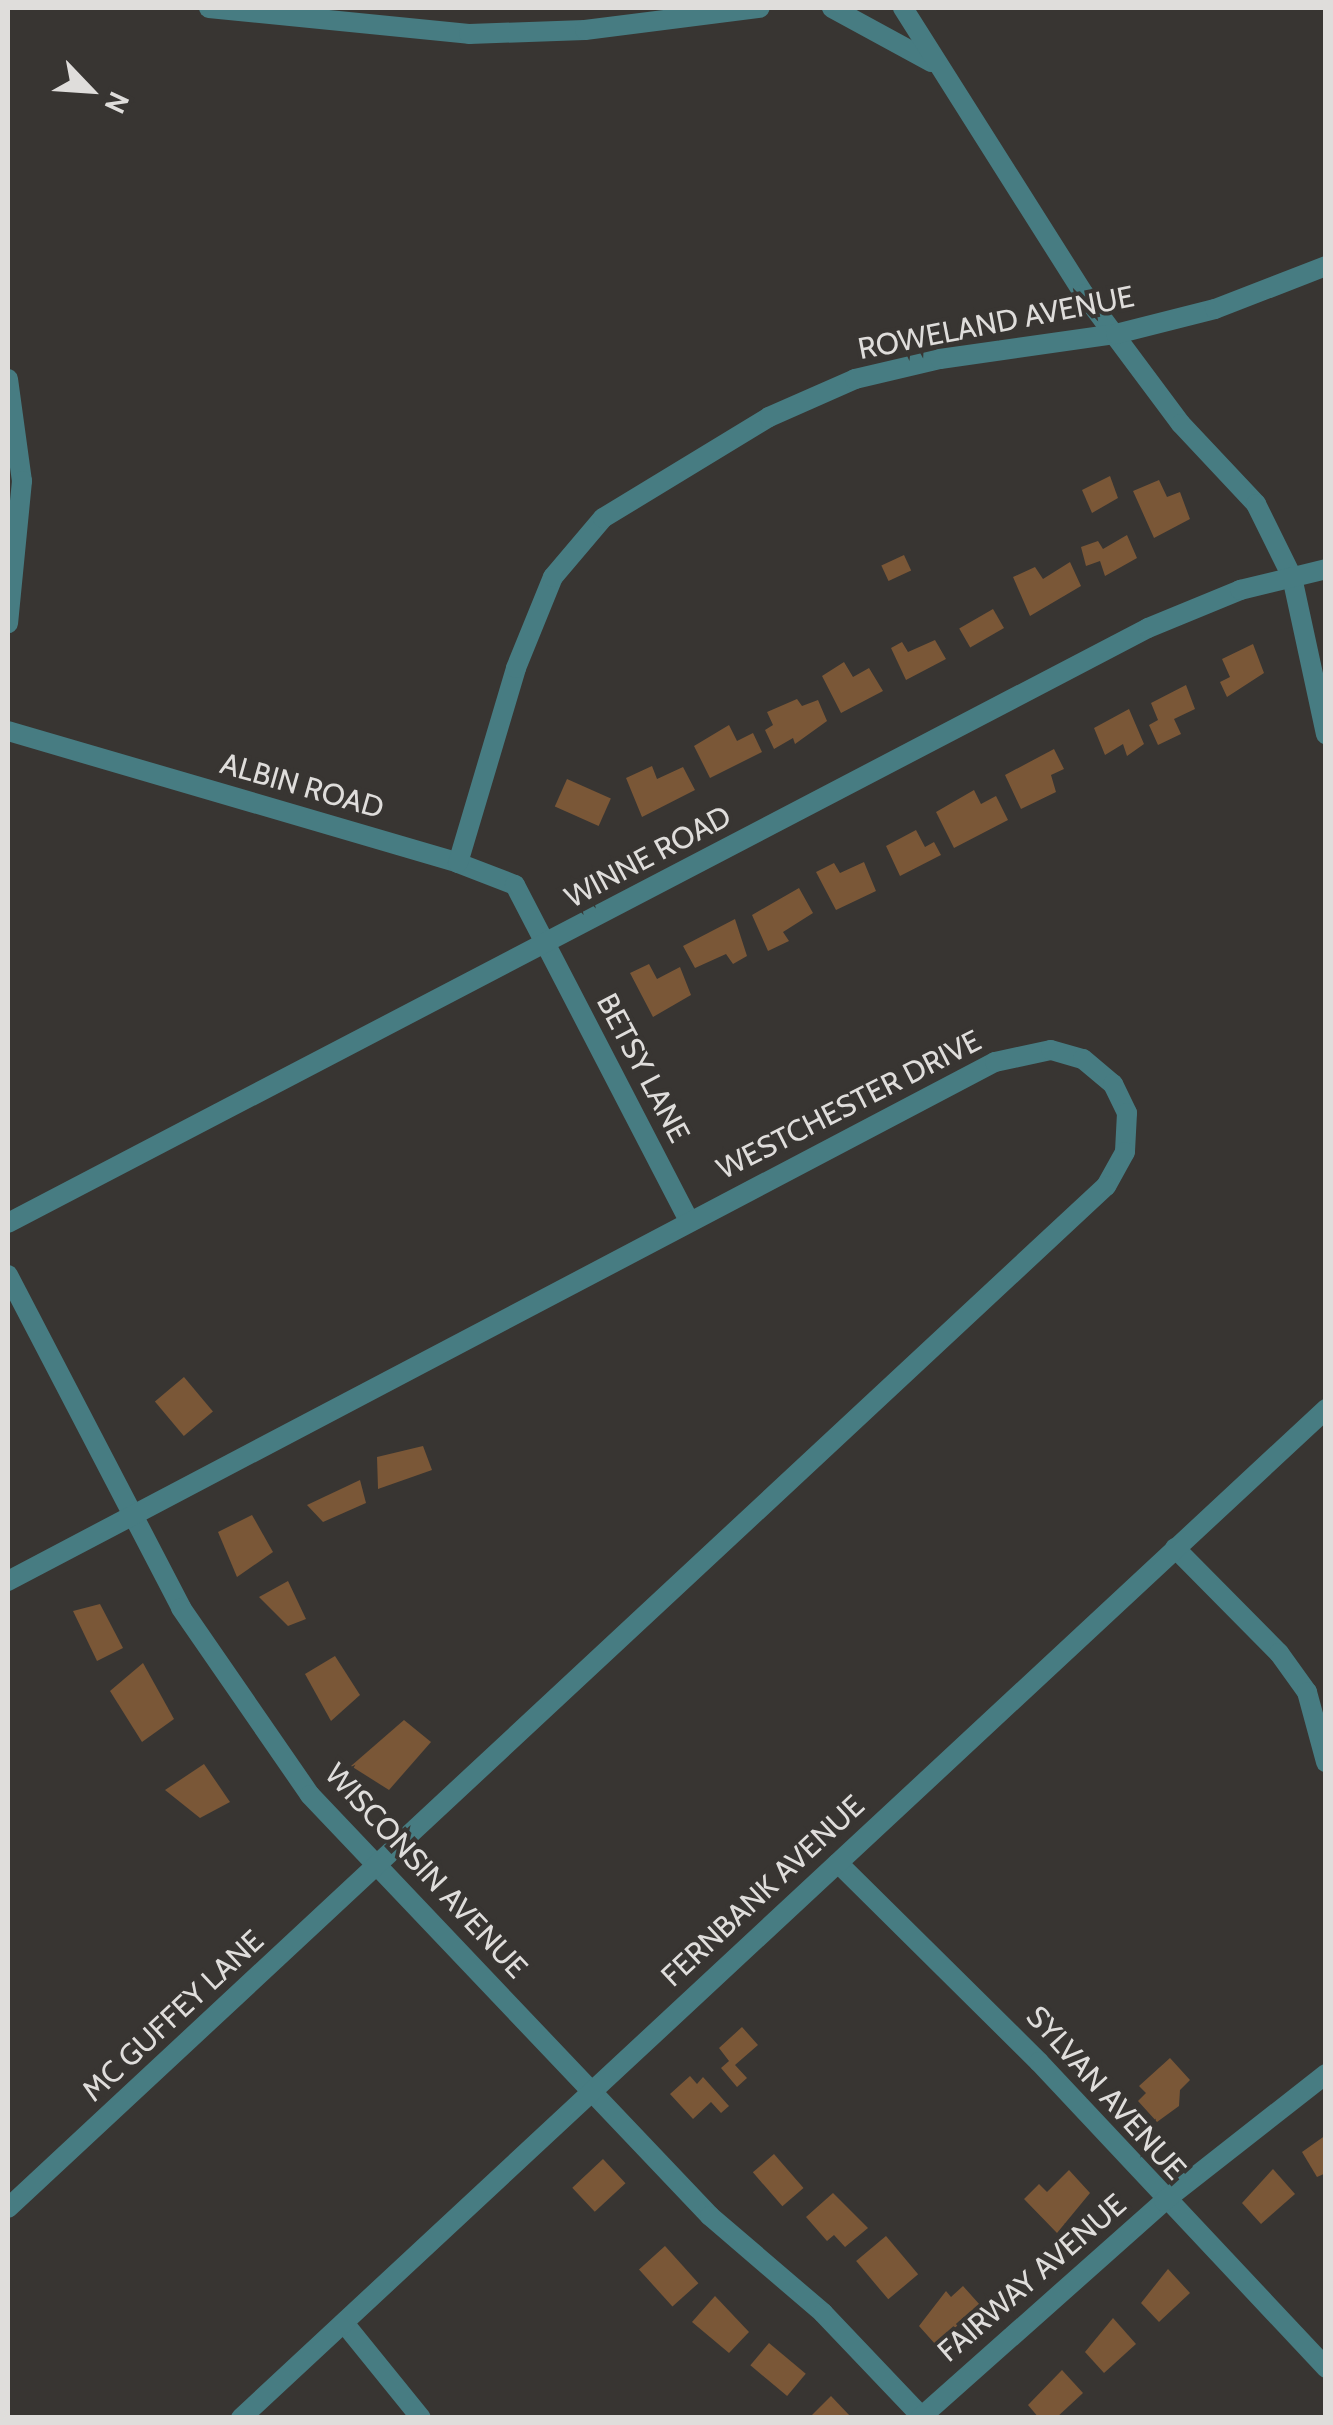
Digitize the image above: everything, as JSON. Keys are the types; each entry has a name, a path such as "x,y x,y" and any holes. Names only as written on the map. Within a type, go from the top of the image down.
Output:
{"street":[{"path":"209,8 469,34 585,30 760,8"},
{"path":"832,8 933,63"},
{"path":"903,8 933,63 1116,334 1181,424 1256,504 1292,577 1326,734"},
{"name":"ROWELAND AVENUE","path":"458,863 516,668 553,577 603,518 769,417 855,379 940,359 1116,334 1214,309 1326,266"},
{"path":"8,379 22,481 8,623"},
{"name":"WINNE ROAD","path":"8,1222 1148,628 1240,590 1326,569"},
{"name":"ALBIN ROAD","path":"8,730 458,863 515,885 544,943"},
{"name":"BETSY LANE","path":"544,943 689,1222"},
{"name":"WESTCHESTER DRIVE","path":"8,1581 131,1512 906,1105 1021,1054 1051,1050 1083,1058 1112,1084 1127,1114 1125,1152 1106,1186 377,1865"},
{"name":"WISCONSIN AVENUE","path":"8,1274 131,1512 232,1690 310,1794 710,2216 824,2313 920,2417"},
{"name":"FERNBANK AVENUE","path":"241,2418 1326,1409"},
{"path":"1175,1548 1279,1653 1307,1692 1326,1762"},
{"name":"SYLVAN AVENUE","path":"838,1863 1026,2048 1164,2201 1326,2368"},
{"name":"MC GUFFEY LANE","path":"8,2208 377,1865"},
{"name":"FAIRWAY AVENUE","path":"920,2417 1164,2201 1326,2074"},
{"path":"344,2323 421,2418"}],"building":[{"path":"1110,476 1118,498 1092,513 1082,490"},
{"path":"1159,480 1167,497 1180,492 1190,519 1154,538 1133,491"},
{"path":"1127,535 1137,558 1105,576 1100,561 1086,566 1081,547 1098,541 1103,549"},
{"path":"904,555 911,570 889,581 881,566"},
{"path":"1070,562 1081,586 1030,616 1013,577 1035,567 1043,579"},
{"path":"993,609 1004,628 970,648 959,628"},
{"path":"935,640 946,659 906,680 891,648 902,642 908,652"},
{"path":"1253,644 1264,673 1227,697 1220,682 1230,677 1222,659"},
{"path":"844,662 853,677 869,668 883,691 841,713 822,676"},
{"path":"1186,685 1195,709 1174,719 1181,734 1158,745 1149,725 1158,720 1151,703"},
{"path":"797,699 802,706 818,700 827,721 795,744 793,738 774,749 765,730 773,725 767,712"},
{"path":"1129,709 1144,744 1127,756 1123,744 1105,755 1094,728"},
{"path":"729,725 737,741 753,733 762,752 710,778 694,746"},
{"path":"1054,749 1064,769 1051,775 1056,792 1021,809 1005,775"},
{"path":"652,766 657,779 683,767 695,790 642,817 626,778"},
{"path":"567,779 611,799 599,826 555,806"},
{"path":"974,790 981,804 996,796 1008,820 954,848 936,812"},
{"path":"916,830 925,847 934,842 941,855 900,876 886,846"},
{"path":"864,862 876,891 836,910 816,872 834,863 840,873"},
{"path":"799,888 813,913 783,932 789,941 768,951 752,915"},
{"path":"735,919 747,956 733,964 726,954 695,968 683,946"},
{"path":"649,964 657,979 680,967 691,995 653,1017 630,973"},
{"path":"184,1377 213,1411 184,1436 155,1401"},
{"path":"423,1446 432,1470 378,1489 377,1457"},
{"path":"360,1480 366,1503 323,1522 307,1505"},
{"path":"252,1515 273,1552 237,1577 218,1532"},
{"path":"288,1581 306,1619 288,1626 259,1597"},
{"path":"100,1604 123,1648 97,1661 73,1611"},
{"path":"335,1656 360,1695 331,1721 305,1674"},
{"path":"143,1663 174,1719 142,1742 110,1691"},
{"path":"404,1720 431,1742 389,1790 351,1766"},
{"path":"204,1764 230,1802 200,1818 165,1790"},
{"path":"742,2027 758,2045 735,2065 747,2078 737,2087 721,2068 729,2061 719,2048"},
{"path":"1170,2058 1190,2080 1180,2090 1179,2106 1157,2122 1138,2101 1146,2093 1139,2086"},
{"path":"690,2076 697,2084 703,2077 729,2106 721,2113 711,2102 693,2119 670,2094"},
{"path":"1326,2135 1326,2173 1317,2177 1302,2152"},
{"path":"774,2154 804,2188 782,2206 753,2172"},
{"path":"603,2159 626,2183 595,2212 572,2188"},
{"path":"1273,2169 1295,2194 1261,2224 1242,2203"},
{"path":"1069,2170 1090,2193 1057,2233 1024,2199 1039,2184 1047,2192"},
{"path":"833,2193 868,2228 845,2247 834,2235 827,2241 806,2217"},
{"path":"886,2236 918,2274 888,2299 856,2261"},
{"path":"665,2246 698,2283 672,2307 639,2269"},
{"path":"1168,2269 1190,2293 1159,2322 1141,2303"},
{"path":"963,2286 980,2305 936,2345 919,2326 946,2291 951,2297"},
{"path":"715,2296 749,2332 729,2353 692,2322"},
{"path":"1113,2318 1136,2344 1104,2373 1085,2352"},
{"path":"769,2343 806,2374 787,2396 750,2365"},
{"path":"1062,2370 1083,2393 1056,2418 1039,2418 1028,2405"},
{"path":"831,2396 850,2416 809,2418"}]}
